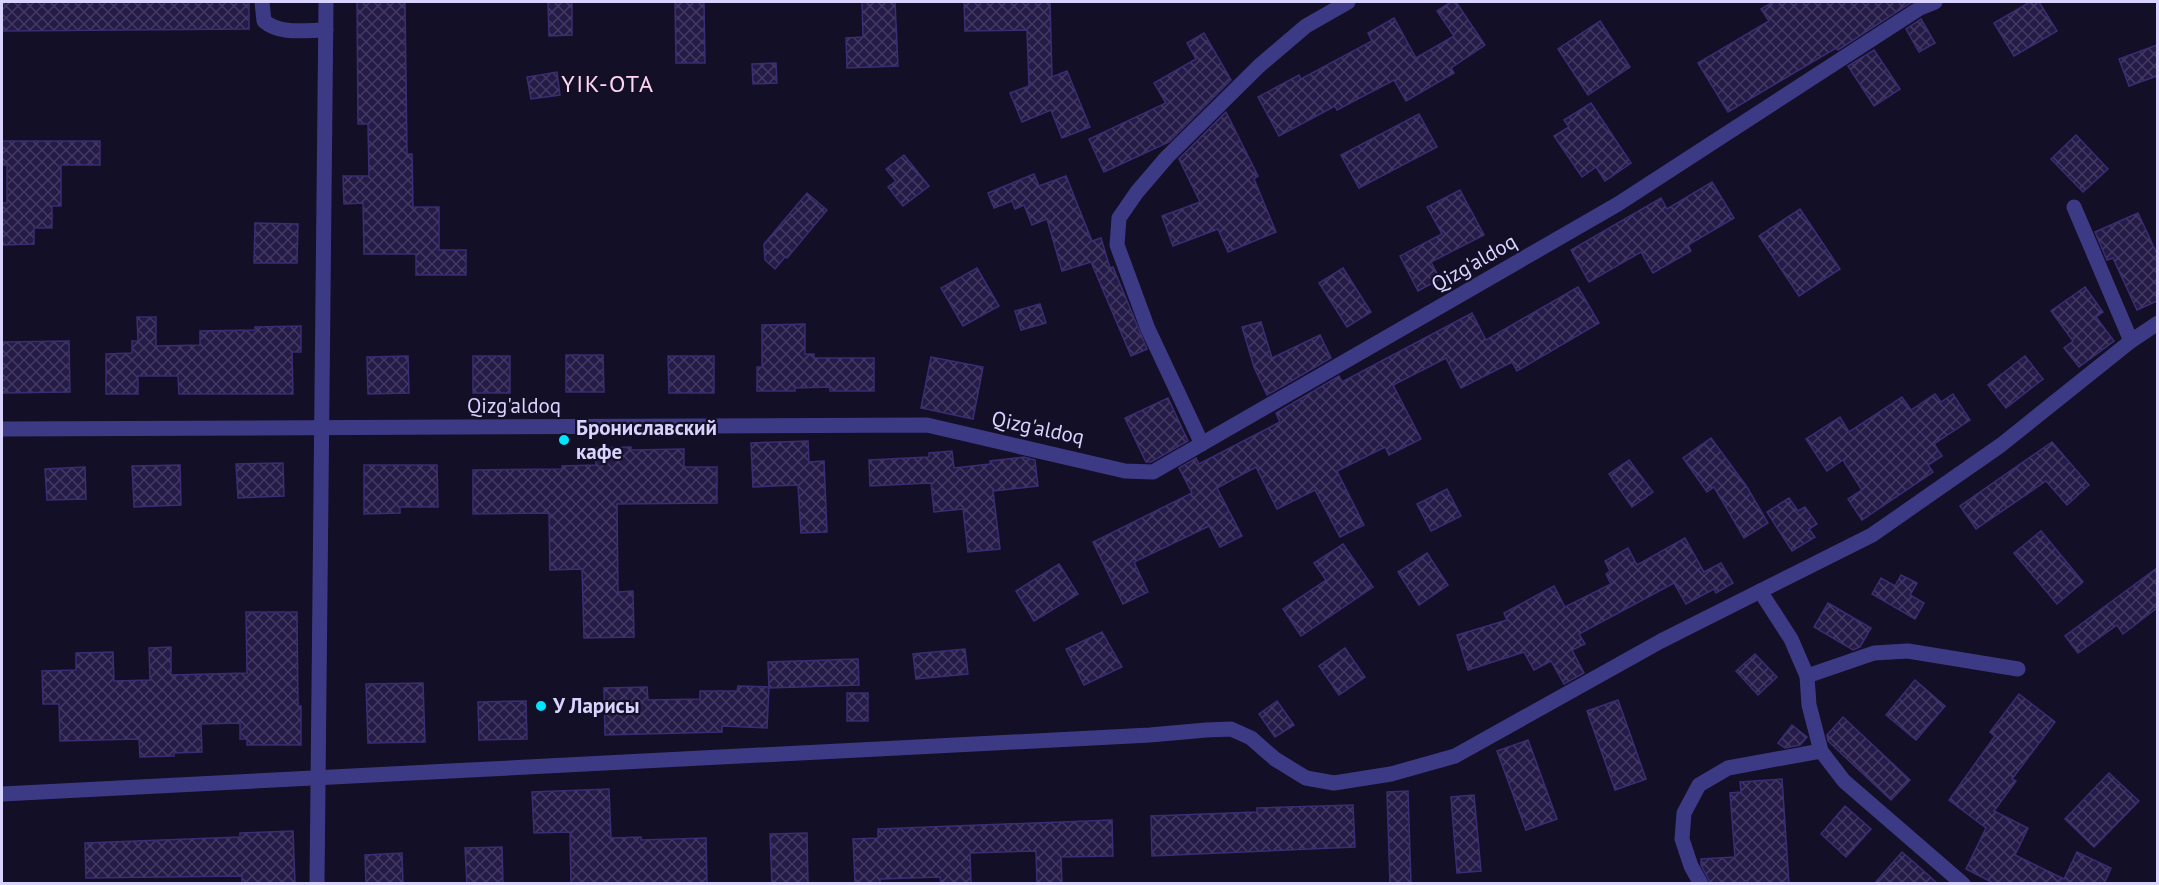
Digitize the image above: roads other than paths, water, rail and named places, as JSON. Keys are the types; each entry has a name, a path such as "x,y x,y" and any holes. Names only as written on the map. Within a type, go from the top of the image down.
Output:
{"street":[{"path":"262,2 264,21 271,27 280,30 326,30"},
{"path":"317,884 326,2"},
{"path":"1203,444 1144,319 1117,245 1119,218 1167,156 1259,66 1306,26 1348,2"},
{"name":"Qizg'aldoq","path":"2,429 927,425 1096,462 1125,471 1153,472 1618,204 1920,8 1935,2"},
{"path":"2074,207 2131,341"},
{"path":"2,794 1150,735 1206,729 1231,729 1251,738 1275,759 1306,778 1334,783 1391,774 1455,756 1661,641 1872,536 2001,445 2131,341 2157,323"},
{"path":"1760,591 1791,639 1807,676 1809,705 1821,751 1844,781 1948,873 1964,884"},
{"path":"1807,676 1874,653 1908,651 2018,669"},
{"path":"1701,884 1691,866 1682,839 1684,813 1700,785 1728,768 1821,751"}],"place":[{"name":"Брониславский кафе","path":"564,440"},
{"name":"У Ларисы","path":"541,706"}],"district":[{"name":"YIK-OTA","path":"608,84"}]}
